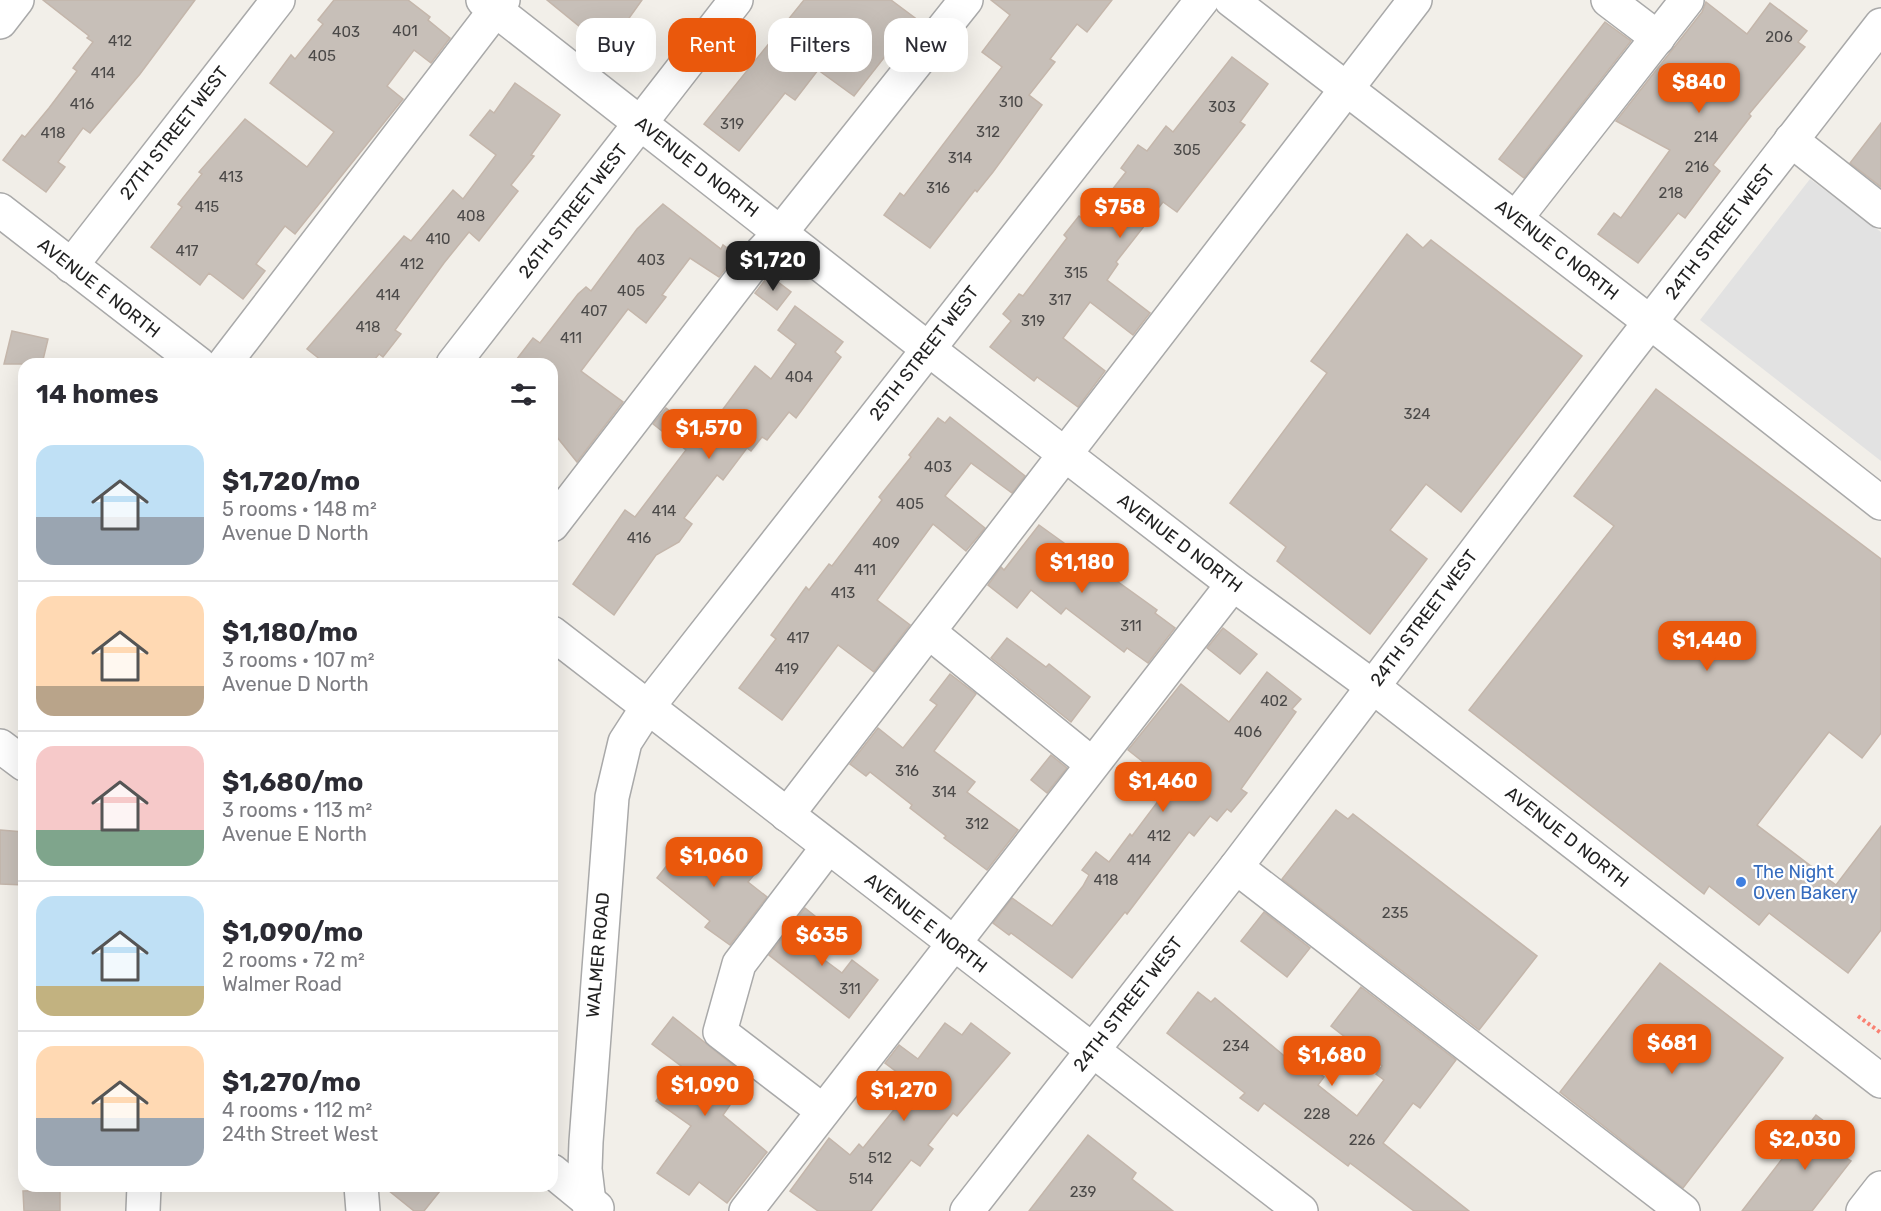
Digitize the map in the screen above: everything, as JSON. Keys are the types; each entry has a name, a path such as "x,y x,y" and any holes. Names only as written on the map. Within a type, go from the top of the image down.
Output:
{"street":[{"path":"0,22 17,0"},
{"name":"27TH STREET WEST","path":"71,266 278,0"},
{"name":"26TH STREET WEST","path":"458,358 736,0"},
{"path":"558,517 762,252 781,232 966,0"},
{"name":"25TH STREET WEST","path":"647,708 1202,0"},
{"name":"AVENUE C NORTH","path":"1231,0 1516,218 1881,503"},
{"path":"787,815 1415,0"},
{"path":"1608,0 1658,38"},
{"path":"1516,218 1687,0"},
{"path":"228,358 494,3"},
{"name":"AVENUE D NORTH","path":"494,3 641,124 927,348 1233,584 1372,686 1881,1081"},
{"name":"24TH STREET WEST","path":"967,1211 1236,867 1650,322 1881,25"},
{"path":"1791,140 1881,211"},
{"name":"AVENUE E NORTH","path":"0,210 191,358"},
{"path":"746,1211 1233,584"},
{"path":"928,632 1092,764"},
{"name":"AVENUE E NORTH","path":"558,638 1301,1211"},
{"name":"WALMER ROAD","path":"593,1208 585,1169 585,1142 612,797 625,742 647,708"},
{"path":"0,746 18,760"},
{"path":"822,1111 720,1032 739,964 828,847"},
{"path":"1236,867 1683,1211"},
{"path":"558,1176 593,1208"},
{"path":"1863,1211 1881,1188"},
{"path":"143,1211 144,1192"},
{"path":"361,1192 363,1211"}],"path":[{"path":"1858,1016 1881,1033"}],"shaded area":[{"path":"1810,179 1881,232 1881,461 1700,320"}],"building":[{"path":"43,0 195,0 140,74 90,133 83,128 58,162 65,167 46,192 3,160 22,135 25,137 49,108 77,71 73,68 93,42 87,38 89,36"},
{"path":"334,0 408,0 430,17 428,20 450,38 431,63 414,50 387,86 403,99 295,234 285,226 256,264 265,271 243,299 209,273 200,285 151,247 182,207 178,204 202,174 199,172 245,119 307,167 334,132 270,83 291,55 295,59 323,24 318,20"},
{"path":"547,0 642,0 629,18 576,18 576,24"},
{"path":"804,0 891,0 915,18 884,18 884,58 854,96 821,72 872,72 872,18 789,18"},
{"path":"991,0 1112,0 1087,32 1077,24 1050,59 1055,62 1029,95 1042,105 993,172 977,192 975,190 930,248 884,215 900,193 904,196 1002,67 982,52 1010,15"},
{"path":"1706,2 1747,34 1770,3 1807,31 1798,42 1805,47 1749,114 1751,116 1713,165 1720,171 1685,218 1678,213 1638,263 1598,234 1614,213 1621,218 1670,150 1616,121 1702,12"},
{"path":"1605,22 1631,41 1524,178 1499,159"},
{"path":"768,45 768,72 816,72 795,100 785,93 739,151 704,124 746,72 756,72 756,60"},
{"path":"1232,57 1268,84 1240,122 1245,125 1177,212 1163,202 1116,262 1118,264 1107,280 1150,313 1133,335 1090,302 1063,338 1105,371 1078,407 1037,377 1034,381 990,347 1011,321 1003,314 1019,294 1023,296 1067,238 1064,235 1079,216 1087,222 1126,172 1121,168 1138,145 1147,151 1166,126 1173,132"},
{"path":"515,83 560,115 531,155 534,156 511,185 518,191 479,241 469,232 395,330 401,334 383,357 379,354 376,358 318,358 307,349 404,236 411,241 453,190 463,199 496,155 470,135 490,110 494,113"},
{"path":"1881,123 1881,187 1850,163"},
{"path":"663,204 721,249 723,245 736,255 719,277 690,258 662,295 666,297 646,323 628,309 581,371 623,402 577,462 558,438 558,358 518,358 533,338 540,343 578,294 586,287 591,291 637,229"},
{"path":"1407,234 1423,248 1431,240 1582,356 1461,512 1426,484 1390,530 1427,559 1370,634 1277,561 1286,547 1230,503 1327,373 1311,361"},
{"path":"769,275 791,292 777,310 755,293"},
{"path":"795,306 843,342 835,352 841,357 796,418 789,412 767,440 762,437 751,451 747,448 723,480 717,475 684,518 692,524 679,542 656,555 614,615 573,584 625,510 635,517 686,450 653,424 666,408 699,434 706,425 709,428 755,366 771,379 796,344 778,330"},
{"path":"12,331 48,339 43,358 18,358 18,364 4,364"},
{"path":"1656,389 1881,559 1881,733 1862,758 1829,732 1757,825 1836,885 1881,826 1881,930 1848,973 1769,913 1759,925 1709,886 1704,894 1469,710 1614,526 1574,496"},
{"path":"950,417 1025,476 1012,493 971,463 945,496 985,528 966,551 933,524 877,600 910,625 874,672 838,645 782,720 739,688 776,639 771,635 806,587 809,590 829,564 832,566 882,500 879,497 938,418 945,423"},
{"path":"1039,525 1157,610 1155,613 1175,628 1148,663 1127,648 1124,652 1066,608 1061,614 1031,590 1017,608 988,585 1001,567 1004,570"},
{"path":"1223,628 1257,654 1240,674 1207,648"},
{"path":"1007,638 1046,667 1049,664 1090,697 1071,722 991,658"},
{"path":"1267,672 1301,699 1292,709 1296,712 1241,789 1247,793 1231,812 1227,809 1217,821 1210,816 1194,836 1189,832 1127,914 1125,912 1072,978 1011,933 1009,935 993,923 1012,898 1052,926 1083,886 1089,875 1082,870 1096,852 1109,862 1130,834 1132,836 1171,784 1128,750 1181,684 1229,722"},
{"path":"950,674 976,694 934,751 975,782 967,792 1018,830 987,870 944,838 946,836 910,808 912,805 870,772 866,776 850,764 878,728 903,748 937,705 930,700"},
{"path":"1051,755 1067,768 1047,793 1031,780"},
{"path":"1336,810 1348,819 1353,814 1537,956 1479,1030 1282,879"},
{"path":"0,830 18,832 18,885 0,884"},
{"path":"688,839 701,849 707,841 754,875 748,882 767,897 730,945 705,927 710,921 657,878"},
{"path":"805,908 825,924 807,947 842,973 852,960 878,980 849,1018 769,955"},
{"path":"1264,912 1310,948 1287,977 1241,941"},
{"path":"1660,963 1783,1058 1683,1188 1560,1092"},
{"path":"1361,987 1456,1060 1420,1108 1413,1103 1383,1143 1469,1211 1414,1211 1350,1163 1348,1166 1264,1103 1258,1111 1240,1098 1245,1093 1167,1033 1198,992 1211,1002 1215,998 1295,1065 1300,1058 1324,1077 1318,1085 1357,1116 1384,1080 1376,1074 1382,1066 1331,1026"},
{"path":"673,1017 749,1078 723,1115 767,1152 727,1203 699,1182 689,1195 657,1173 691,1126 656,1101 681,1066 652,1044"},
{"path":"945,1023 962,1035 971,1023 1010,1053 957,1116 953,1113 928,1145 933,1149 920,1166 911,1160 871,1211 818,1211 790,1191 829,1138 850,1155 859,1144 863,1148 914,1085 885,1063 899,1045 918,1059"},
{"path":"1816,1115 1854,1144 1845,1157 1851,1161 1812,1211 1742,1211"},
{"path":"1088,1135 1136,1173 1132,1179 1173,1211 1029,1211"},
{"path":"23,1192 60,1192 60,1211 24,1211"},
{"path":"390,1192 439,1192 424,1211 414,1211"}],"place":[{"name":"The Night Oven Bakery","path":"1741,882"}]}
